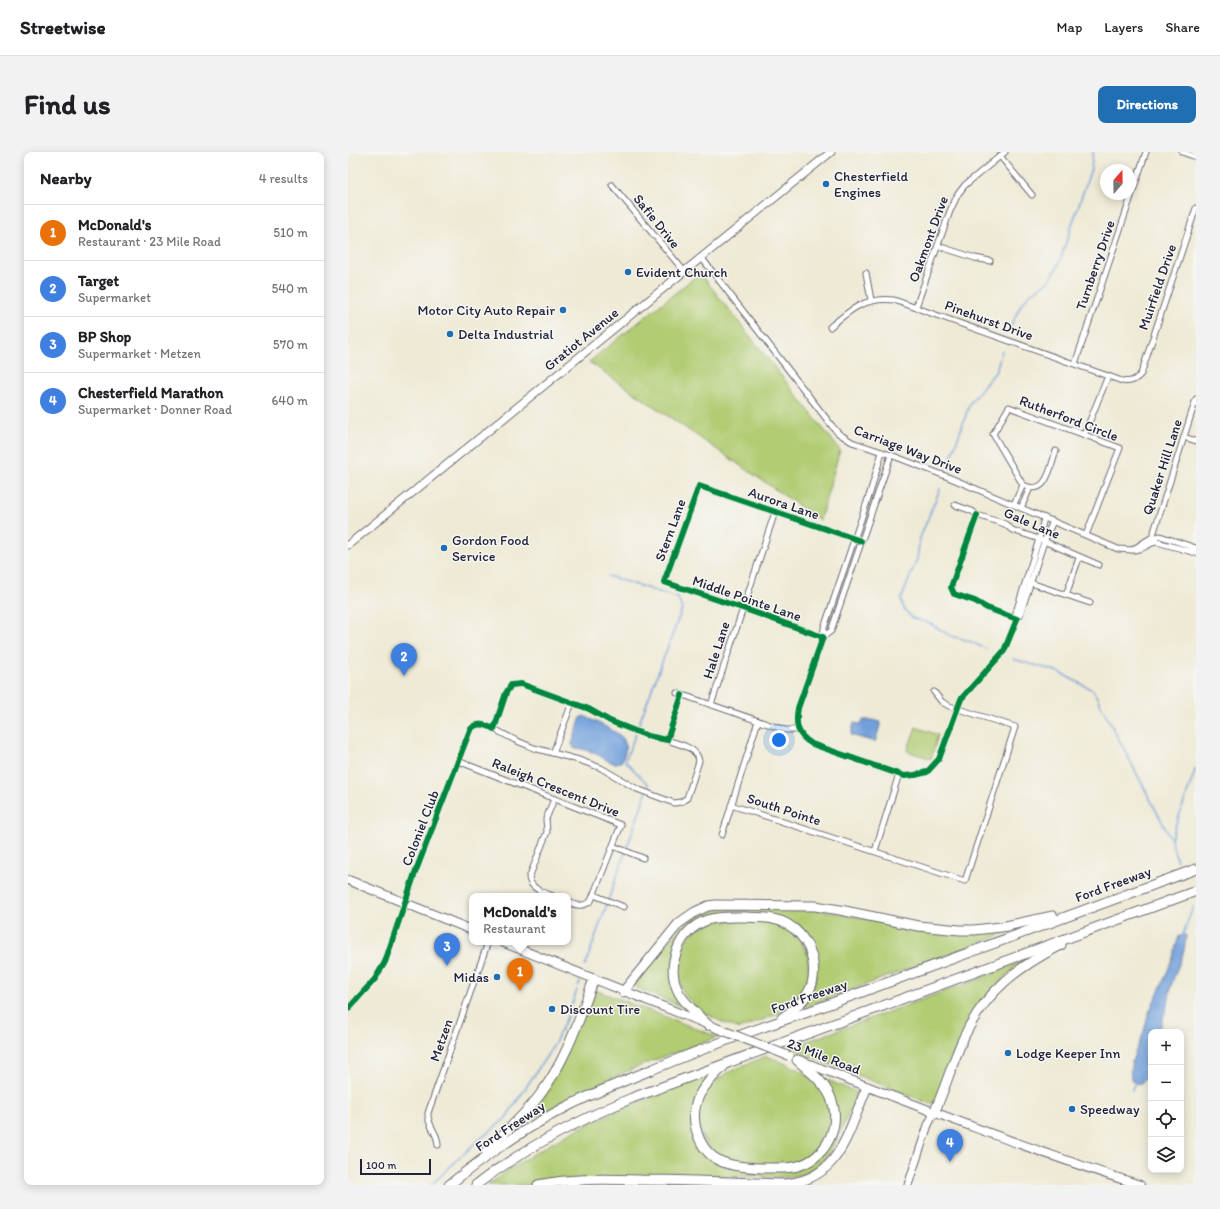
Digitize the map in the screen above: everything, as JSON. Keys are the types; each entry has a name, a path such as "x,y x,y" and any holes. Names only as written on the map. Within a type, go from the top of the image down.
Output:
{"highway":[{"name":"Ford Freeway","path":"452,1182 506,1143 569,1106 616,1085 684,1057 774,1023 1196,869"},
{"name":"Ford Freeway","path":"476,1185 540,1142 586,1118 632,1098 1196,892"},
{"path":"623,992 679,923 688,915 708,906 724,904 809,906 840,910 925,927 974,930 1017,925 1092,907"},
{"path":"708,1025 689,1006 680,993 674,977 674,962 680,943 689,931 701,923 721,917 774,919 793,928 807,944 814,965 811,986 800,1004 774,1023"},
{"path":"934,1113 968,1029 981,1008 995,990 1032,960 1106,924"},
{"path":"452,1182 524,1114 546,1086 561,1062 594,979"},
{"path":"727,1063 704,1086 698,1097 695,1110 695,1122 700,1140 708,1151 726,1164 742,1168 782,1168 805,1164 818,1155 823,1150 831,1136 835,1120 834,1106 828,1092 818,1078 793,1058"},
{"path":"538,1185 567,1180 589,1179 683,1180 779,1184 789,1184 806,1180 824,1170 837,1155 845,1140 867,1087"}],"main road":[{"name":"Gratiot Avenue","path":"348,545 831,152"},
{"path":"348,880 469,929"},
{"name":"23 Mile Road","path":"509,945 623,992 934,1113 1044,1154 1140,1185"},
{"path":"908,1185 934,1113"}],"street":[{"name":"Oakmont Drive","path":"916,307 950,211 958,194 966,185 1005,152"},
{"name":"Turnberry Drive","path":"1075,364 1146,152"},
{"path":"1182,152 1196,157"},
{"path":"1000,156 1032,195"},
{"name":"Safie Drive","path":"612,185 684,271"},
{"name":"Muirfield Drive","path":"1141,374 1195,212"},
{"path":"938,246 975,258 990,261"},
{"name":"Carriage Way Drive","path":"701,257 838,433 852,442 948,477 1118,549 1132,550 1153,540"},
{"path":"866,273 872,300"},
{"name":"Pinehurst Drive","path":"830,327 853,308 872,300 894,300 1127,382 1137,379 1141,374"},
{"path":"1084,435 1108,376"},
{"name":"Quaker Hill Lane","path":"1153,540 1196,399"},
{"name":"Rutherford Circle","path":"1023,485 993,434 1009,408 1120,448 1086,535"},
{"path":"1184,436 1196,441"},
{"path":"1014,504 1023,485 1030,488 1037,488 1043,485 1056,451"},
{"path":"882,452 855,539 824,628 823,637 798,708 796,718 798,730 807,741 812,744 904,776 927,772 939,759 961,700 1004,651 1017,619 1016,612 1042,540 1052,522"},
{"path":"823,637 831,631 891,455"},
{"name":"Aurora Lane","path":"699,486 861,541"},
{"name":"Stern Lane","path":"664,582 699,486"},
{"path":"1021,508 1030,488"},
{"name":"Gale Lane","path":"956,505 978,515 1005,524 1012,530 1042,540 1074,554 1079,558 1099,565"},
{"name":"Hale Lane","path":"711,705 775,512"},
{"path":"978,515 951,587 954,594 975,601 987,608 1017,619"},
{"path":"1042,540 1044,518"},
{"path":"1153,540 1160,536 1196,548"},
{"path":"1153,540 1196,553"},
{"path":"1066,595 1079,558"},
{"name":"Middle Pointe Lane","path":"664,582 823,637"},
{"path":"1028,582 1090,603"},
{"path":"521,684 572,703 589,709 610,721 648,736 667,740 693,750 698,755 700,761 687,798 681,802 674,803 637,789 601,768 521,743 494,729 506,693 511,685 521,684"},
{"path":"934,692 942,702 957,709"},
{"path":"677,693 785,730 798,730"},
{"path":"667,740 682,695"},
{"path":"553,753 572,703"},
{"name":"South Pointe","path":"731,805 965,880 1015,728 957,709"},
{"path":"722,835 758,721"},
{"name":"Coloniel Club","path":"348,1009 372,983 382,968 389,953 406,904 415,872 470,730 478,724 487,725 494,729"},
{"name":"Raleigh Crescent Drive","path":"458,761 621,825 594,895"},
{"path":"874,851 899,774"},
{"path":"547,893 534,887 529,878 547,832 546,820 554,799"},
{"path":"613,846 643,858"},
{"path":"571,903 584,905 591,900 594,895 624,907"},
{"name":"Metzen","path":"438,1145 438,1138 428,1119 428,1113 487,945"}],"green space":[{"path":"700,273 840,450 820,520 589,362"},
{"path":"916,727 938,735 931,759 907,751"},
{"path":"711,909 815,909 913,928 1010,929 1011,931 802,1008 809,997 817,977 797,927 722,914 679,939 677,996 683,1007 635,987 634,985 687,920"},
{"path":"719,921 766,921 781,925 798,937 808,956 809,976 802,996 787,1010 740,1029 708,1015 685,996 678,977 679,958 682,948 687,939 694,932 706,925"},
{"path":"1027,959 1009,973 985,997 934,1103 928,1103 789,1048 976,980"},
{"path":"595,991 718,1037 651,1061 615,1076 572,1097 516,1128 533,1108 593,992"},
{"path":"766,1056 797,1069 808,1075 818,1084 826,1096 830,1110 831,1117 828,1131 819,1149 809,1157 799,1161 784,1164 743,1164 733,1162 717,1154 705,1141 699,1123 698,1113 700,1101 705,1091 723,1076 733,1070"},
{"path":"709,1075 692,1119 714,1160 798,1168 835,1133 825,1079 856,1092 857,1094 854,1095 856,1097 836,1142 828,1155 814,1169 800,1175 786,1177 539,1182 527,1185 488,1185 533,1154 596,1120"}],"water":[{"path":"584,716 622,737 625,743 625,753 622,761 615,763 583,749 574,748 572,744 581,717"},
{"path":"863,720 881,722 875,742 851,735 854,723 861,724"},
{"path":"1186,935 1183,954 1171,985 1169,999 1160,1029 1148,1029 1148,1074 1145,1080 1138,1084 1132,1081 1132,1062 1150,1010 1171,964 1179,936"}],"waterway":[{"path":"1009,330 1021,305 1029,295 1050,280 1058,266 1091,169 1093,152"},
{"path":"948,467 970,403 996,371 1002,351"},
{"path":"940,489 920,538 917,559 901,600 904,609 912,618 929,623 951,636 967,640 986,649"},
{"path":"608,576 678,598 682,609 637,729"},
{"path":"1013,659 1056,671 1093,690 1171,839 1177,861"},
{"path":"585,966 649,785 625,761 636,733"},
{"path":"1171,839 1196,768"},
{"path":"1182,937 1193,907"},
{"path":"578,986 580,982"},
{"path":"431,1185 474,1144 505,1119 554,1045 577,990"},
{"path":"1132,1090 1135,1081"}],"cycle path":[{"path":"861,541 699,486 664,582 823,637 798,708 797,724 800,733 812,744 904,776 915,775 927,772 939,759 961,699 1004,651 1017,619 987,608 975,601 954,594 951,587 977,515"},
{"path":"348,1009 375,979 385,962 415,873 470,730 478,725 487,726 494,729 506,693 511,685 521,684 589,709 610,721 648,736 667,740 682,695"}],"place":[{"name":"Chesterfield Engines","path":"826,184"},
{"name":"Evident Church","path":"628,272"},
{"name":"Motor City Auto Repair","path":"563,310"},
{"name":"Delta Industrial","path":"450,334"},
{"name":"Gordon Food Service","path":"444,548"},
{"name":"Target","path":"404,676"},
{"name":"BP Shop","path":"447,966"},
{"name":"Midas","path":"497,977"},
{"name":"McDonald's","path":"520,991"},
{"name":"Discount Tire","path":"552,1009"},
{"name":"Lodge Keeper Inn","path":"1008,1053"},
{"name":"Speedway","path":"1072,1109"},
{"name":"Chesterfield Marathon","path":"950,1162"}]}
